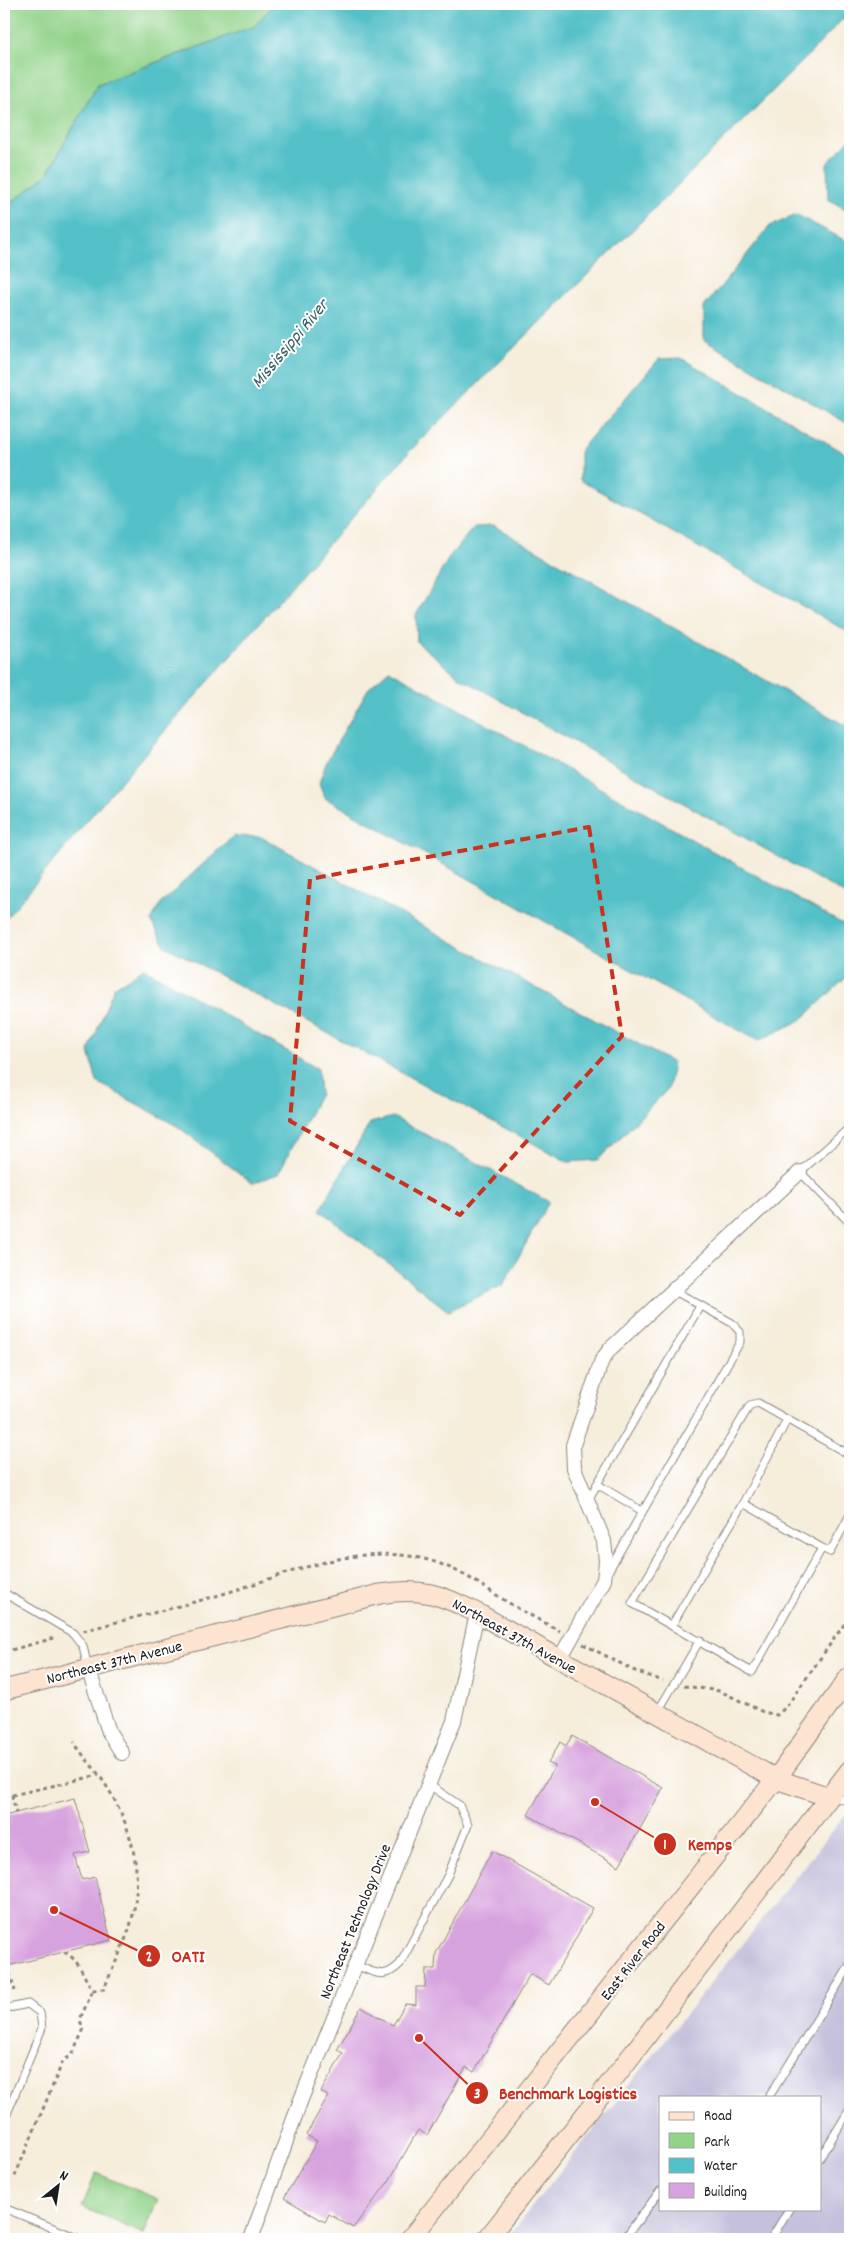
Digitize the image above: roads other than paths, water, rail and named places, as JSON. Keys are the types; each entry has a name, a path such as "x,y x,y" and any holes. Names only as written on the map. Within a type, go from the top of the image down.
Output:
{"street":[{"path":"559,1660 604,1580 606,1561 604,1541 574,1468 573,1445 596,1373 610,1349 800,1172"},
{"name":"Northeast 37th Avenue","path":"4,1690 400,1590 424,1591 452,1600 477,1613 776,1779 829,1797"},
{"name":"Northeast Technology Drive","path":"251,2239 300,2102 454,1721 477,1613"},
{"path":"88,1668 109,1732 122,1753"},
{"name":"East River Road","path":"410,2239 776,1779 850,1676"},
{"path":"486,2239 625,2064 849,1771"}],"lane":[{"path":"850,1127 800,1172 850,1223"},
{"path":"604,1580 740,1342 740,1332 732,1323 673,1290"},
{"path":"588,1501 700,1306"},
{"path":"822,1548 752,1672 700,1640 632,1603 750,1405 758,1404 850,1455"},
{"path":"672,1625 743,1503 787,1420"},
{"path":"597,1484 642,1511"},
{"path":"743,1503 830,1552 850,1515"},
{"path":"4,1593 73,1633 83,1646 88,1668"},
{"path":"657,1714 700,1640"},
{"path":"355,1965 382,1975 392,1973 400,1964 448,1875 468,1825 459,1806 428,1784"},
{"path":"829,1797 850,1801"},
{"path":"770,2096 850,1965"},
{"path":"4,2009 28,2004 40,2013 42,2028 4,2121"},
{"path":"822,2155 850,2110"},
{"path":"624,2239 659,2192"},
{"path":"4,2208 80,2239"},
{"path":"771,2239 788,2210"}],"water":[{"name":"Mississippi River","path":"274,4 850,4 850,11 808,56 410,451 102,803 4,921 4,208 46,176 98,84 255,26"},
{"path":"850,139 850,212 828,199 827,164"},
{"path":"797,215 850,243 850,425 704,340 704,307 770,226"},
{"path":"681,358 850,456 850,633 580,480 580,450 659,359"},
{"path":"494,526 850,728 850,897 461,678 417,642 416,615 450,556 474,527"},
{"path":"389,670 850,928 850,974 801,1020 758,1041 325,798 319,783 327,761 368,689"},
{"path":"233,836 261,837 673,1063 668,1089 598,1160 568,1162 165,946 151,921 161,903"},
{"path":"144,968 318,1069 320,1094 278,1174 252,1183 177,1126 97,1082 89,1051 114,987"},
{"path":"393,1117 549,1202 503,1285 448,1311 320,1210 370,1123"}],"place":[{"name":"Kemps","path":"595,1802"},
{"name":"OATI","path":"54,1910"},
{"name":"Benchmark Logistics","path":"419,2038"}]}
